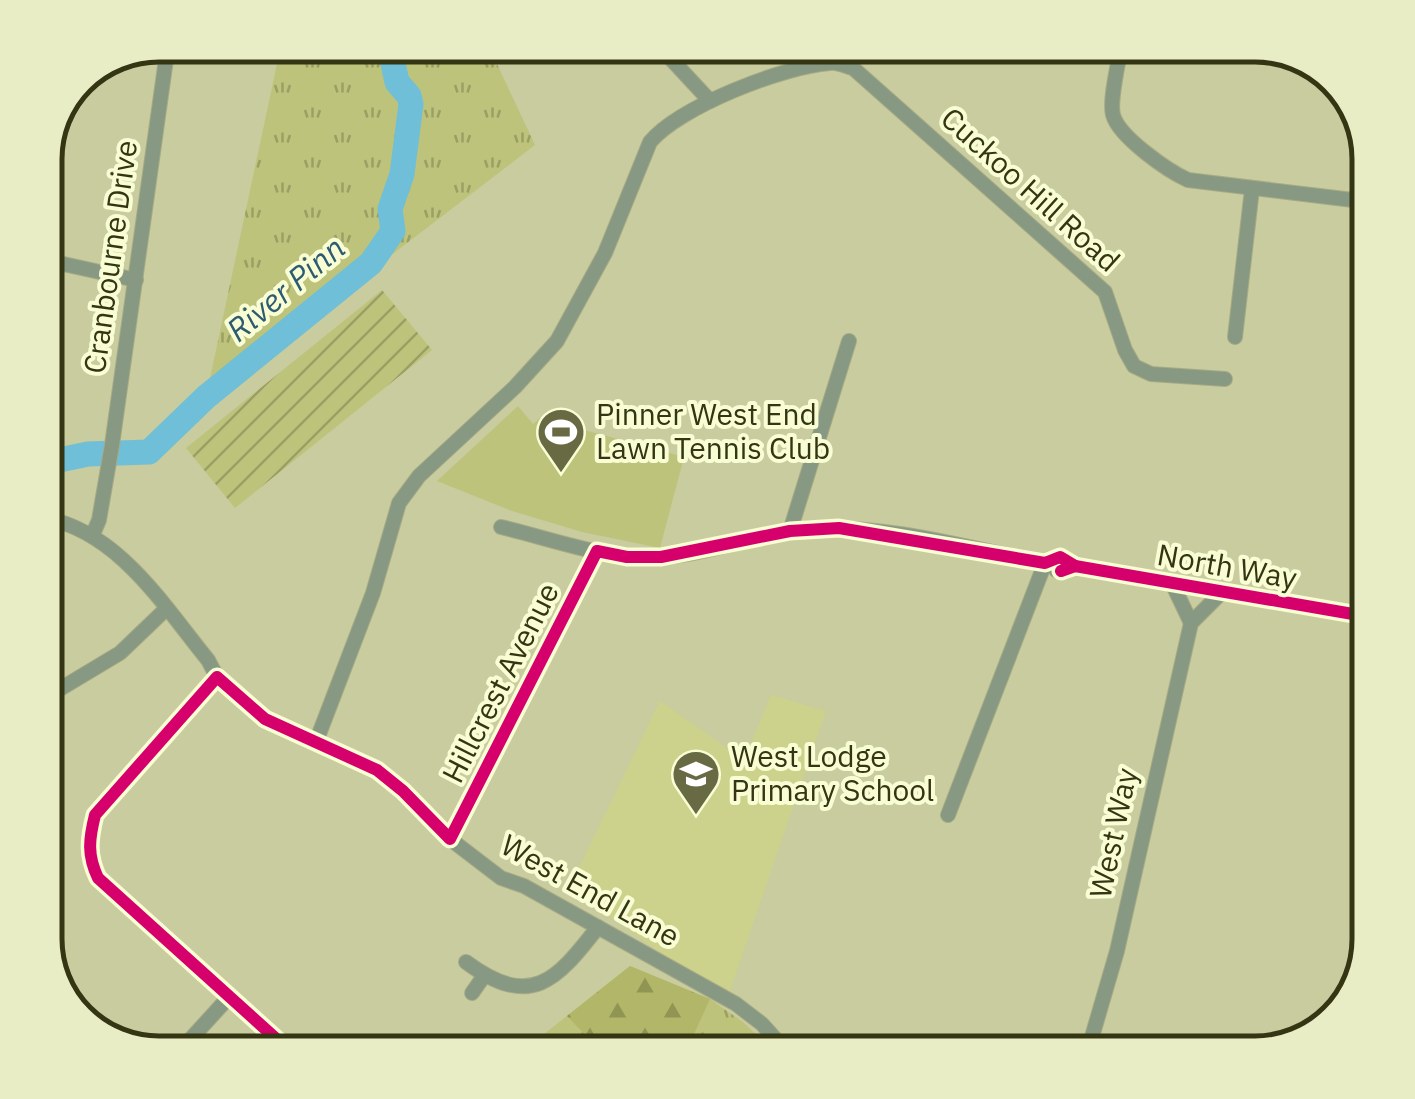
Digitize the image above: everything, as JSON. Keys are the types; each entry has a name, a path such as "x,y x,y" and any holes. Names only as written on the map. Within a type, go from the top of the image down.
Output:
{"street":[{"name":"Cranbourne Drive","path":"93,534 112,446 166,62"},
{"path":"674,62 710,102"},
{"name":"Cuckoo Hill Road","path":"316,742 373,593 399,503 420,476 515,387 556,341 605,253 650,142 662,127 710,102 784,72 834,62 852,68 1105,292 1134,366 1151,374 1225,379"},
{"path":"1119,62 1112,112 1120,130 1171,173 1188,180 1352,200"},
{"path":"1235,336 1252,189"},
{"path":"63,264 136,280"},
{"path":"790,530 849,341"},
{"name":"West End Lane","path":"63,523 93,534 127,563 208,660 216,677 265,718 377,770 450,839 501,878 524,886 736,1004 773,1036"},
{"name":"North Way","path":"501,526 597,551 661,558 790,530 860,530 1049,562 1056,570 1066,572 1075,566 1352,614"},
{"name":"Hillcrest Avenue","path":"450,839 597,551"},
{"path":"948,815 1049,562"},
{"path":"1172,584 1190,623 1221,592"},
{"path":"63,687 120,653 166,609"},
{"name":"West Way","path":"1092,1036 1116,951 1190,623"},
{"path":"216,677 95,816 88,840 90,862 98,878 272,1036"},
{"path":"466,962 498,983 548,982 568,966 598,928"},
{"path":"472,993 484,976"},
{"path":"193,1036 228,997"}],"shaded area":[{"name":"West Lodge Primary School","path":"771,695 826,711 727,999 603,912 576,874 660,701 744,760"}],"green space":[{"path":"277,62 496,62 535,145 206,397"},
{"path":"382,290 432,350 235,508 186,448"},
{"name":"Pinner West End Lawn Tennis Club","path":"518,406 533,424 540,418 684,457 660,548 582,532 512,511 437,481"},
{"path":"630,966 710,999 758,1036 542,1036"},
{"path":"630,966 710,999 693,1036 586,1036 567,1016"}],"waterway":[{"name":"River Pinn","path":"63,459 88,454 149,452 206,397 371,263 393,231 390,209 402,174 411,104 397,82 393,62"}],"cycle path":[{"path":"273,1036 98,878 92,862 90,839 95,815 217,677 265,719 377,770 450,839 597,551 627,557 661,557 790,531 839,528 1045,563 1060,557 1075,566"},
{"path":"1061,571 1075,566 1352,614"}],"place":[{"name":"Pinner West End Lawn Tennis Club","path":"561,474"},
{"name":"West Lodge Primary School","path":"696,816"}]}
